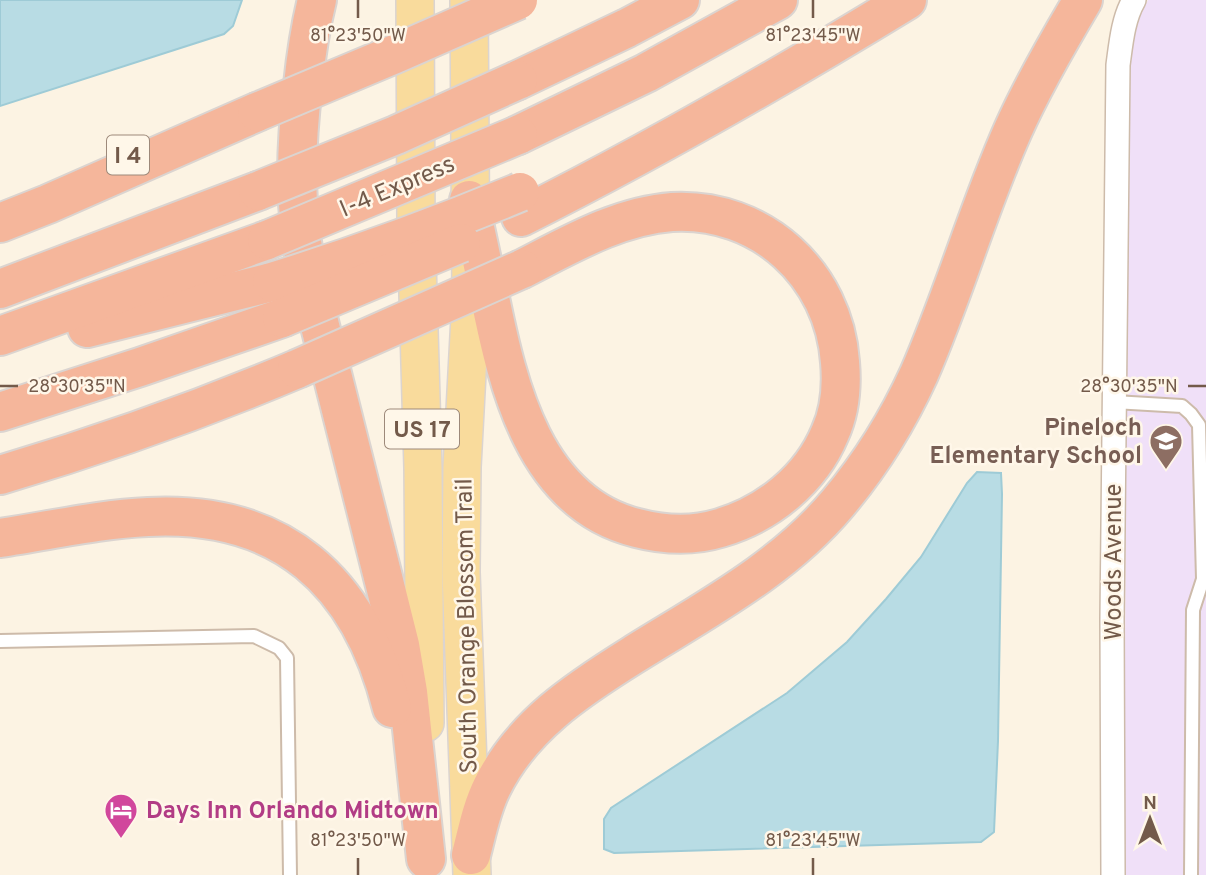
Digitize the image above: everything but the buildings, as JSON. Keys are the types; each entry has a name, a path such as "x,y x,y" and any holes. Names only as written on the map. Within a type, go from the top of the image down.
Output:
{"highway":[{"path":"317,0 307,46 298,123 296,167 301,237 312,294 400,645 408,692 422,870"},
{"name":"I 4","path":"0,201 257,112 518,0"},
{"name":"I-4 Express","path":"0,289 258,191 396,135 628,28 680,0"},
{"name":"I-4 Express","path":"0,336 267,240 518,135 646,73 778,0"},
{"path":"0,348 272,282 599,178 907,0"},
{"path":"471,865 480,818 492,788 514,753 545,717 610,669 780,560 831,511 871,459 918,374 1013,129 1048,60 1083,0"},
{"path":"0,223 257,112"},
{"path":"0,475 198,410 298,369 522,269 605,229 659,214 683,212 716,216 746,225 765,236 790,254 810,276 826,303 837,334 841,366 840,392 833,425 820,452 797,483 772,504 748,517 714,530 678,533 641,529 611,519 565,486 535,442 517,404 502,355 469,200"},
{"path":"0,412 140,368 282,318 520,205"},
{"path":"0,538 133,518 193,517 221,520 258,532 305,560 331,584 353,612 366,636 385,684 396,724 402,776 404,835 422,870"}],"main road":[{"name":"South Orange Blossom Trail","path":"415,0 416,225 423,468 422,870"},
{"name":"South Orange Blossom Trail","path":"469,0 471,298 462,467 461,572 471,865"}],"street":[{"name":"Woods Avenue","path":"1113,875 1112,605 1118,65 1122,34 1134,0"}],"lane":[{"path":"1114,402 1182,407 1199,425 1204,582 1193,610 1191,875"},
{"path":"0,641 254,636 279,648 287,658 290,875"}],"shaded area":[{"name":"Pineloch Elementary School","path":"1148,0 1206,0 1206,875 1124,875 1128,67 1137,21"}],"water":[{"path":"0,0 242,0 233,26 224,34 0,106"},
{"path":"977,472 1001,473 1002,494 994,832 981,842 614,853 604,849 604,819 611,808 787,693 847,642 921,557 967,483"}],"place":[{"name":"Pineloch Elementary School","path":"1166,471"},
{"name":"Days Inn Orlando Midtown","path":"121,840"}]}
